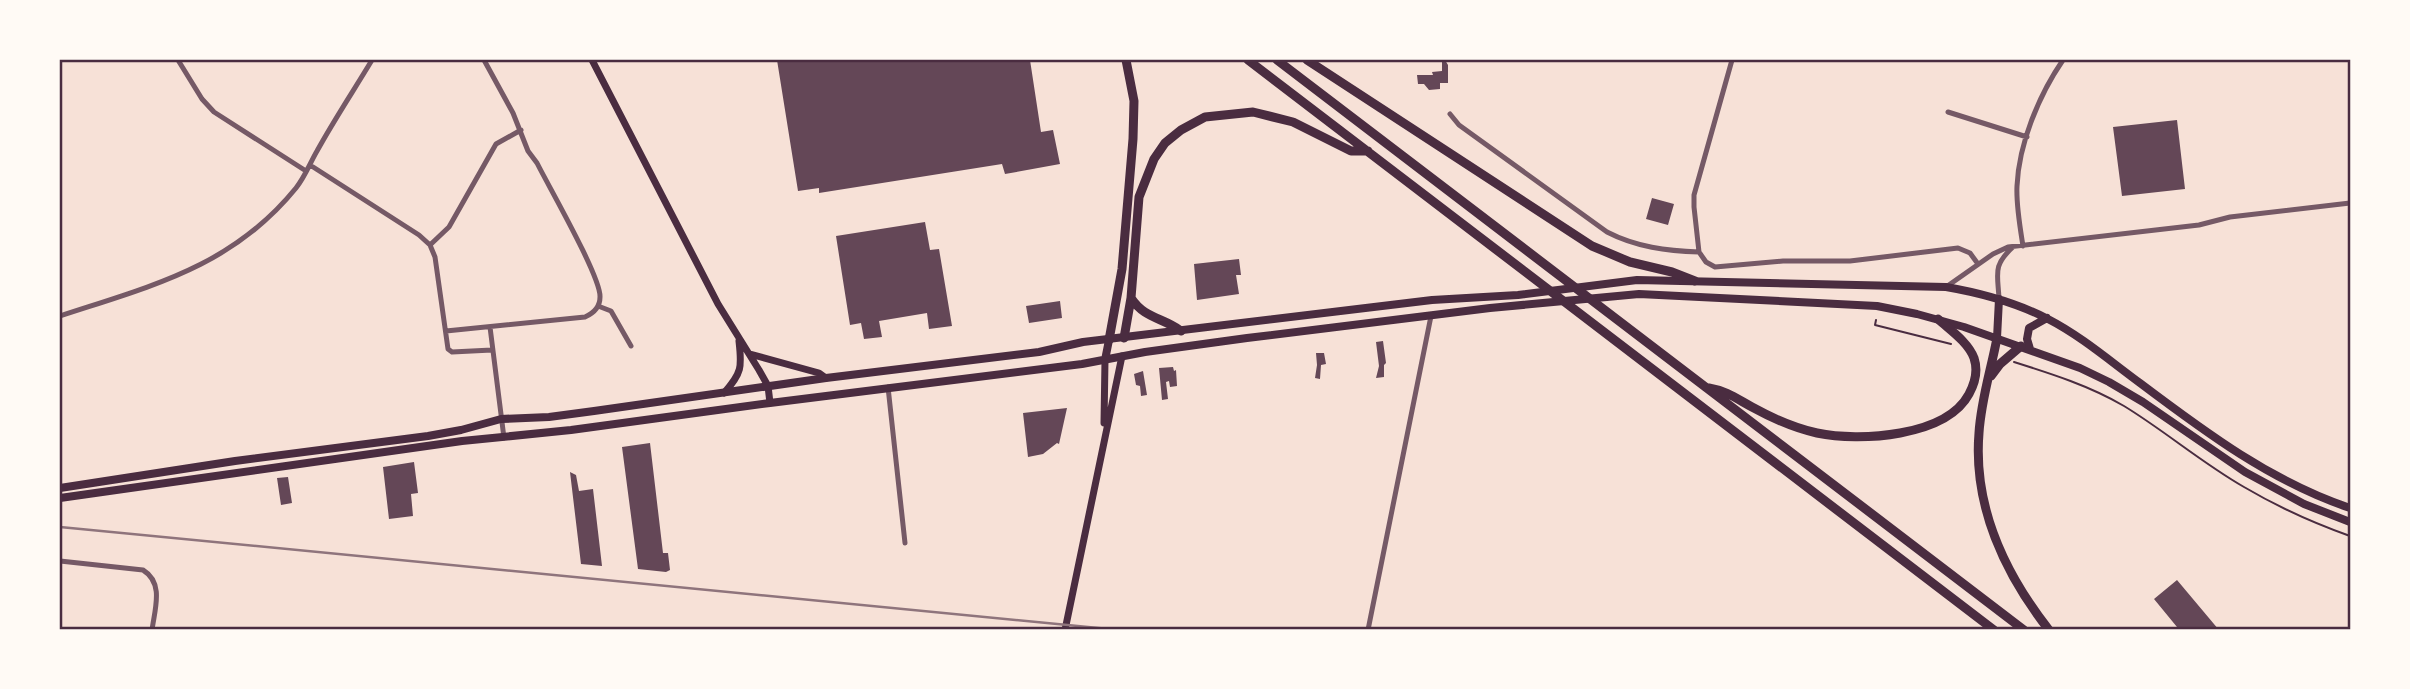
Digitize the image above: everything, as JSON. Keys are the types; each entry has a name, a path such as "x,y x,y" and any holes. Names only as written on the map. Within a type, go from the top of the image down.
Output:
{"highway":[{"path":"1109,340 1122,269 1133,139 1135,101 1126,60"},
{"path":"1248,60 1994,629"},
{"path":"1277,60 2024,629"},
{"path":"1307,60 1592,246 1630,262 1672,272 1695,281"},
{"path":"1124,338 1131,298 1139,197 1154,159 1165,143 1181,130 1205,117 1253,112 1293,122 1350,151 1368,151"},
{"path":"1131,298 1138,309 1170,323 1181,331"},
{"path":"1708,387 1727,391 1777,419 1817,433 1875,436 1921,427 1953,412 1965,400 1976,372 1974,358 1966,345 1938,319"},
{"path":"1997,338 1983,397 1978,446 1984,494 1994,540 2025,599 2049,629"},
{"path":"1987,380 2000,365 2026,348"}],"main road":[{"path":"592,60 718,304 768,386 770,402"},
{"path":"60,488 461,430 501,419 549,416 1039,352 1083,342 1432,300 1518,295 1637,280 1946,287 1999,299 2047,318 2083,341 2227,447 2293,484 2350,508"},
{"path":"60,498 463,441 504,438 1105,360 1247,338 1639,294 1877,306 1938,319 2026,348 2109,382 2245,472 2304,504 2350,522"},
{"path":"1997,338 1999,299"},
{"path":"2026,348 2029,328 2047,318"},
{"path":"723,393 739,374 741,364 738,337"},
{"path":"1065,629 1124,338"},
{"path":"1104,438 1103,377 1109,340"},
{"path":"750,354 819,373 826,378"}],"street":[{"path":"178,60 202,99 214,112 419,235 430,246 435,257 448,349 452,352 492,350"},
{"path":"60,316 161,282 201,266 228,251 271,214 297,187 372,60"},
{"path":"446,331 585,317 593,313 601,295 596,280 484,60"},
{"path":"1732,60 1694,195 1699,252 1706,262 1715,267 1783,261 1850,261 1958,248 1970,253 1978,264"},
{"path":"2023,246 2017,188 2020,159 2043,95 2063,60"},
{"path":"1948,112 2027,137"},
{"path":"1450,114 1459,125 1607,232 1631,242 1671,251 1699,252"},
{"path":"430,246 449,227 496,144 521,130"},
{"path":"1946,287 1998,250 2350,203"},
{"path":"1999,299 1997,267 2013,247"},
{"path":"598,306 611,311 631,346"},
{"path":"1368,629 1431,316"},
{"path":"490,327 504,438"},
{"path":"888,387 905,543"},
{"path":"60,561 142,570 154,579 157,592 152,629"}],"path":[{"path":"1876,320 1875,325 1951,344"},
{"path":"2013,362 2070,380 2096,392 2153,425 2243,486 2296,514 2350,536"}],"building":[{"path":"777,60 1030,60 1041,132 1053,130 1060,164 1005,174 1002,164 819,193 819,188 798,191"},
{"path":"1442,60 1448,65 1448,83 1440,83 1440,89 1429,90 1424,84 1418,84 1417,75 1433,75 1432,72 1442,71"},
{"path":"2177,120 2185,189 2122,196 2113,127"},
{"path":"1652,198 1674,204 1668,225 1646,219"},
{"path":"925,222 930,250 939,249 952,326 929,329 927,313 879,321 882,337 864,339 861,323 850,325 836,236"},
{"path":"1239,259 1241,275 1236,275 1239,294 1197,300 1194,264"},
{"path":"1060,301 1062,318 1029,323 1026,306"},
{"path":"1383,341 1386,363 1384,377 1376,378 1379,366 1376,342"},
{"path":"1316,353 1324,353 1326,364 1321,365 1320,379 1315,378"},
{"path":"1173,367 1174,371 1176,370 1177,386 1170,387 1169,381 1166,382 1168,399 1162,400 1159,368"},
{"path":"1143,371 1147,395 1141,396 1134,374"},
{"path":"1067,408 1059,444 1043,454 1028,457 1023,413"},
{"path":"650,443 663,553 668,553 670,570 666,572 638,569 622,447"},
{"path":"414,462 418,493 411,494 413,516 389,519 383,467"},
{"path":"570,472 576,475 579,491 593,489 602,566 581,564"},
{"path":"288,477 292,503 281,505 277,478"},
{"path":"2177,580 2219,630 2174,630 2177,627 2154,599"}],"railway":[{"path":"60,527 1119,630"}]}
